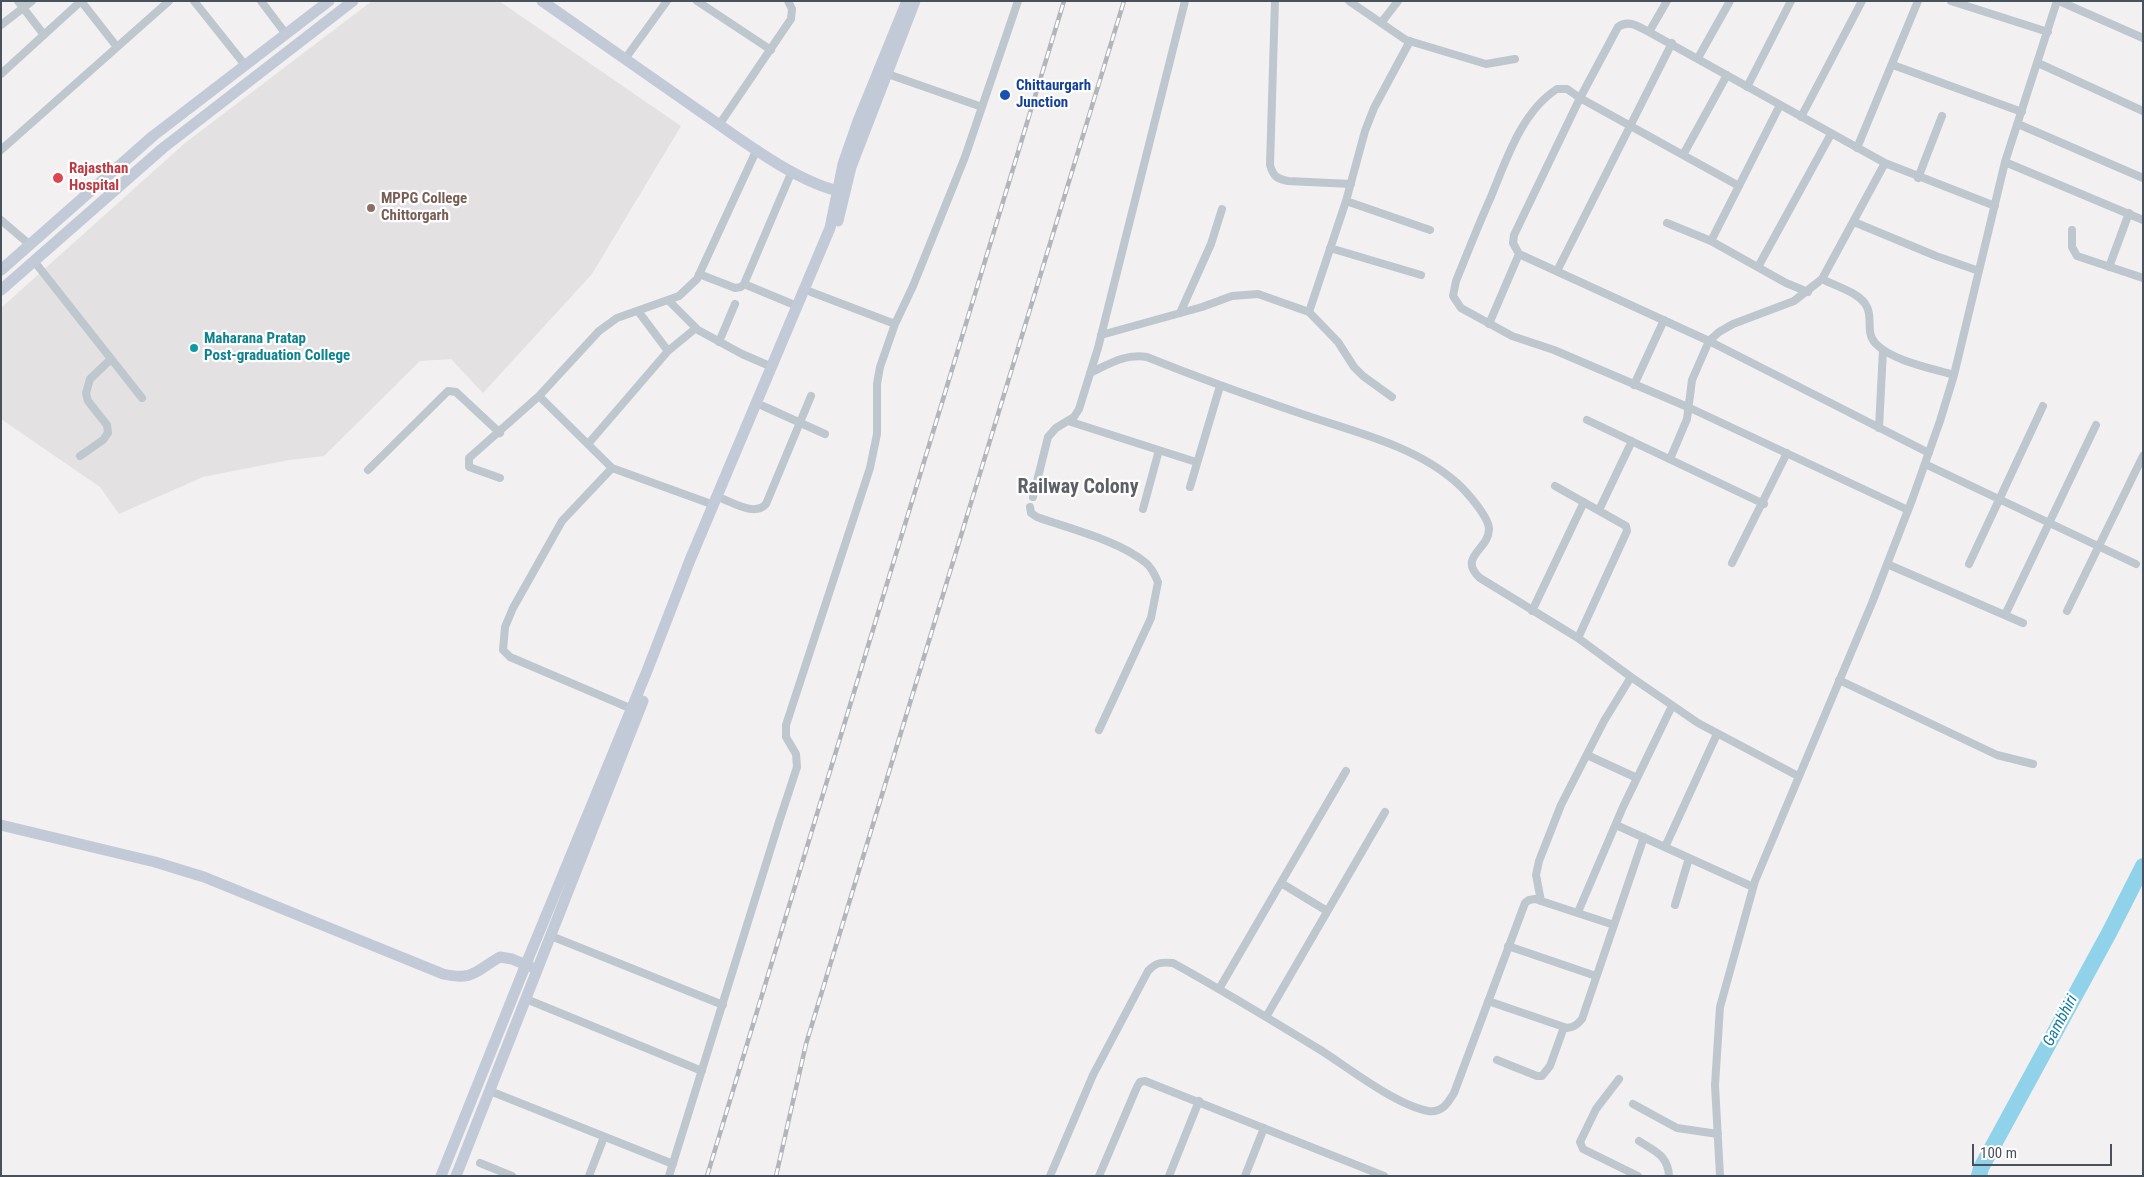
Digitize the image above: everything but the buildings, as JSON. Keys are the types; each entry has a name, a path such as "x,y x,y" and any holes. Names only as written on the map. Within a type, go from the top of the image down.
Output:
{"main road":[{"path":"1,270 153,136 329,1"},
{"path":"1,290 163,148 353,1"},
{"path":"542,1 757,149 792,171 826,188 840,191"},
{"path":"456,1176 772,367 830,228 840,191 851,167 907,1"},
{"path":"882,72 914,1"},
{"path":"441,1176 526,964 632,709 719,502 763,406 836,230 840,191"},
{"path":"1,825 155,862 204,877 443,974 461,978 469,976 500,957 512,959 538,969"}],"street":[{"path":"18,1 44,35"},
{"path":"1,25 32,1"},
{"path":"1,74 81,1 117,47"},
{"path":"1,150 169,1"},
{"path":"194,1 245,65"},
{"path":"262,1 286,34"},
{"path":"625,59 667,1"},
{"path":"697,1 770,50"},
{"path":"719,124 791,19 792,9 788,1"},
{"path":"669,1176 779,822 794,781 797,759 786,737 786,725 870,468 877,434 877,384 880,367 895,324 917,277 965,156 1018,1"},
{"path":"1033,497 1048,437 1056,428 1074,417 1079,409 1090,373 1184,1"},
{"path":"1275,1 1270,165 1272,172 1280,179 1288,181 1351,184"},
{"path":"1349,1 1410,41 1486,64 1515,59"},
{"path":"1381,23 1398,1"},
{"path":"1650,32 1667,1"},
{"path":"1698,58 1730,1"},
{"path":"1747,86 1791,1"},
{"path":"1801,117 1862,1"},
{"path":"1857,148 1918,1"},
{"path":"1951,1 2048,32"},
{"path":"1720,1176 1715,1085 1720,1007 1753,887 1887,564 1925,464 1954,375 2005,162 2058,1 2143,38"},
{"path":"1928,453 1709,341 1519,254 1513,243 1514,235 1580,98 1618,27 1627,23 1672,43 1885,163 1918,178 1995,206"},
{"path":"1309,312 1346,201 1374,108 1410,41"},
{"path":"1558,271 1629,125 1672,43"},
{"path":"2038,62 2143,112"},
{"path":"1893,65 2022,112"},
{"path":"882,72 982,107"},
{"path":"1683,154 1727,75"},
{"path":"1739,186 1567,89 1557,88 1536,106 1513,146 1456,281 1453,296 1456,304 1512,336 1554,350 1690,408 1908,510"},
{"path":"1711,241 1780,105"},
{"path":"1918,178 1942,116"},
{"path":"2018,124 2143,178"},
{"path":"1758,267 1831,134"},
{"path":"500,478 469,467 468,463 474,453 500,433 539,396 599,331 617,318 669,301 687,291 699,274 757,149"},
{"path":"2005,162 2143,220"},
{"path":"1670,459 1690,408 1692,380 1709,341 1719,332 1733,324 1794,301 1822,280 1885,163"},
{"path":"699,274 734,288 741,287 744,284 792,171"},
{"path":"1346,201 1430,230"},
{"path":"1180,313 1211,244 1222,209"},
{"path":"2109,267 2129,213"},
{"path":"1,220 29,244"},
{"path":"1854,222 1936,256 1979,271"},
{"path":"1667,223 1711,241 1808,292"},
{"path":"2072,230 2074,253 2083,259 2143,278"},
{"path":"1330,248 1421,275"},
{"path":"1489,324 1519,254"},
{"path":"34,261 142,398"},
{"path":"1822,280 1864,302 1868,308 1869,333 1874,342 1883,350 1895,356 1954,375"},
{"path":"744,284 797,306"},
{"path":"810,292 895,324"},
{"path":"1101,335 1232,296 1258,294 1309,312 1338,342 1354,367 1392,397"},
{"path":"669,301 696,328 719,342 772,367"},
{"path":"719,342 735,304"},
{"path":"638,311 668,352"},
{"path":"1634,385 1664,320"},
{"path":"588,444 668,352 696,328"},
{"path":"1879,428 1883,350"},
{"path":"1090,373 1121,358 1139,355 1220,386 1402,448 1457,483 1486,520 1489,528 1487,537 1472,559 1473,572 1532,611 1578,638 1672,706 1717,734 1798,776"},
{"path":"80,456 103,440 108,433 107,425 88,401 86,393 90,379 111,359"},
{"path":"1190,487 1220,386"},
{"path":"368,470 448,391 456,392 500,433"},
{"path":"539,396 612,468 719,502 750,509 763,507 811,396"},
{"path":"763,406 825,434"},
{"path":"1969,564 2043,406"},
{"path":"1586,420 1764,504"},
{"path":"1068,421 1196,462"},
{"path":"2005,615 2096,425"},
{"path":"1599,510 1632,441"},
{"path":"1143,509 1159,450"},
{"path":"1732,563 1764,504 1787,453"},
{"path":"2067,611 2143,456"},
{"path":"1925,464 2136,564"},
{"path":"612,468 562,521 513,608 505,627 503,650 510,658 632,709"},
{"path":"1555,486 1623,522 1627,531 1578,638"},
{"path":"1532,611 1584,502"},
{"path":"1030,507 1031,513 1037,518 1113,544 1131,553 1146,563 1158,582 1151,618 1098,730"},
{"path":"1887,564 2023,623"},
{"path":"1541,901 1536,875 1539,861 1561,805 1586,755 1631,677"},
{"path":"1839,680 1998,755 2033,764"},
{"path":"1578,912 1637,778 1672,706"},
{"path":"1665,847 1717,734"},
{"path":"1586,755 1637,778"},
{"path":"1219,989 1346,771"},
{"path":"1266,1018 1385,812"},
{"path":"1616,825 1753,887"},
{"path":"1488,1001 1564,1027 1573,1028 1582,1019 1644,837"},
{"path":"1675,906 1689,858"},
{"path":"1280,884 1327,911"},
{"path":"1050,1176 1062,1143 1093,1075 1148,971 1154,964 1163,962 1173,964 1219,989 1394,1097 1430,1111 1440,1110 1447,1105 1454,1093 1525,902 1528,900 1541,901 1614,925"},
{"path":"551,936 723,1005"},
{"path":"1508,946 1596,976"},
{"path":"526,999 702,1070"},
{"path":"1497,1060 1542,1076 1550,1066 1564,1027"},
{"path":"1619,1079 1596,1109 1580,1142 1583,1149 1638,1176"},
{"path":"1099,1176 1140,1082 1154,1083 1379,1175"},
{"path":"490,1091 672,1164"},
{"path":"1169,1176 1199,1101"},
{"path":"1632,1104 1676,1128 1718,1134"},
{"path":"1245,1176 1264,1128"},
{"path":"589,1176 604,1137"},
{"path":"1639,1141 1665,1160 1668,1165 1669,1176"},
{"path":"480,1163 512,1176"}],"shaded area":[{"name":"MPPG College Chittorgarh","path":"372,1 499,1 681,126 592,274 483,393 451,359 420,361 324,456 289,460 203,477 119,514 100,487 1,419 1,308 185,143"}],"waterway":[{"name":"Gambhiri","path":"1979,1176 1981,1168 2109,933 2143,866"}],"railway":[{"path":"707,1176 1064,1"},
{"path":"776,1176 806,1044 1124,1"}],"place":[{"name":"Chittaurgarh Junction","path":"1005,95"},
{"name":"Rajasthan Hospital","path":"58,178"},
{"name":"MPPG College Chittorgarh","path":"371,208"},
{"name":"Maharana Pratap Post-graduation College","path":"194,348"}],"district":[{"name":"Railway Colony","path":"1078,488"}]}
